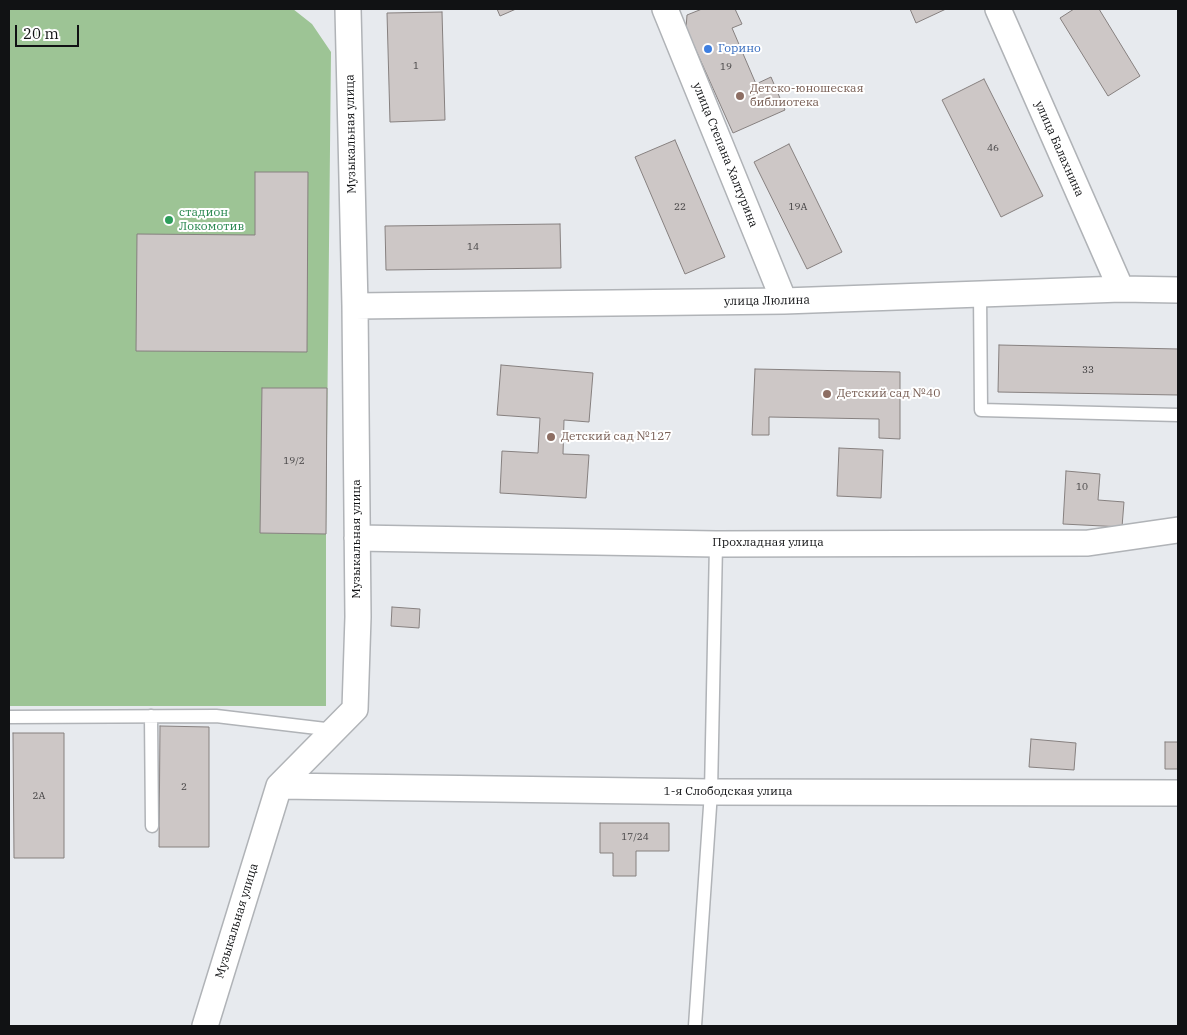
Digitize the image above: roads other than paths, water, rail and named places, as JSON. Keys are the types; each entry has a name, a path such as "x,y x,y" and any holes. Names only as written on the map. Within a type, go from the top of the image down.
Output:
{"street":[{"name":"Музыкальная улица","path":"205,1026 279,786 355,709 358,617 355,306 348,9"},
{"name":"улица Степана Халтурина","path":"665,9 784,301"},
{"name":"улица Балахнина","path":"998,9 1120,289"},
{"name":"улица Люлина","path":"355,306 784,301 1120,289 1178,290"},
{"name":"Прохладная улица","path":"357,538 716,544 1088,543 1178,530"},
{"name":"1-я Слободская улица","path":"279,786 711,792 1178,793"}],"lane":[{"path":"980,293 981,410 1178,415"},
{"path":"694,1026 711,792 716,544"},
{"path":"152,716 152,826"},
{"path":"9,717 216,716 334,730"}],"place":[{"name":"Горино","path":"708,49"},
{"name":"Детско-юношеская библиотека","path":"740,96"},
{"name":"стадион Локомотив","path":"169,220"},
{"name":"Детский сад №40","path":"827,394"},
{"name":"Детский сад №127","path":"551,437"}]}
